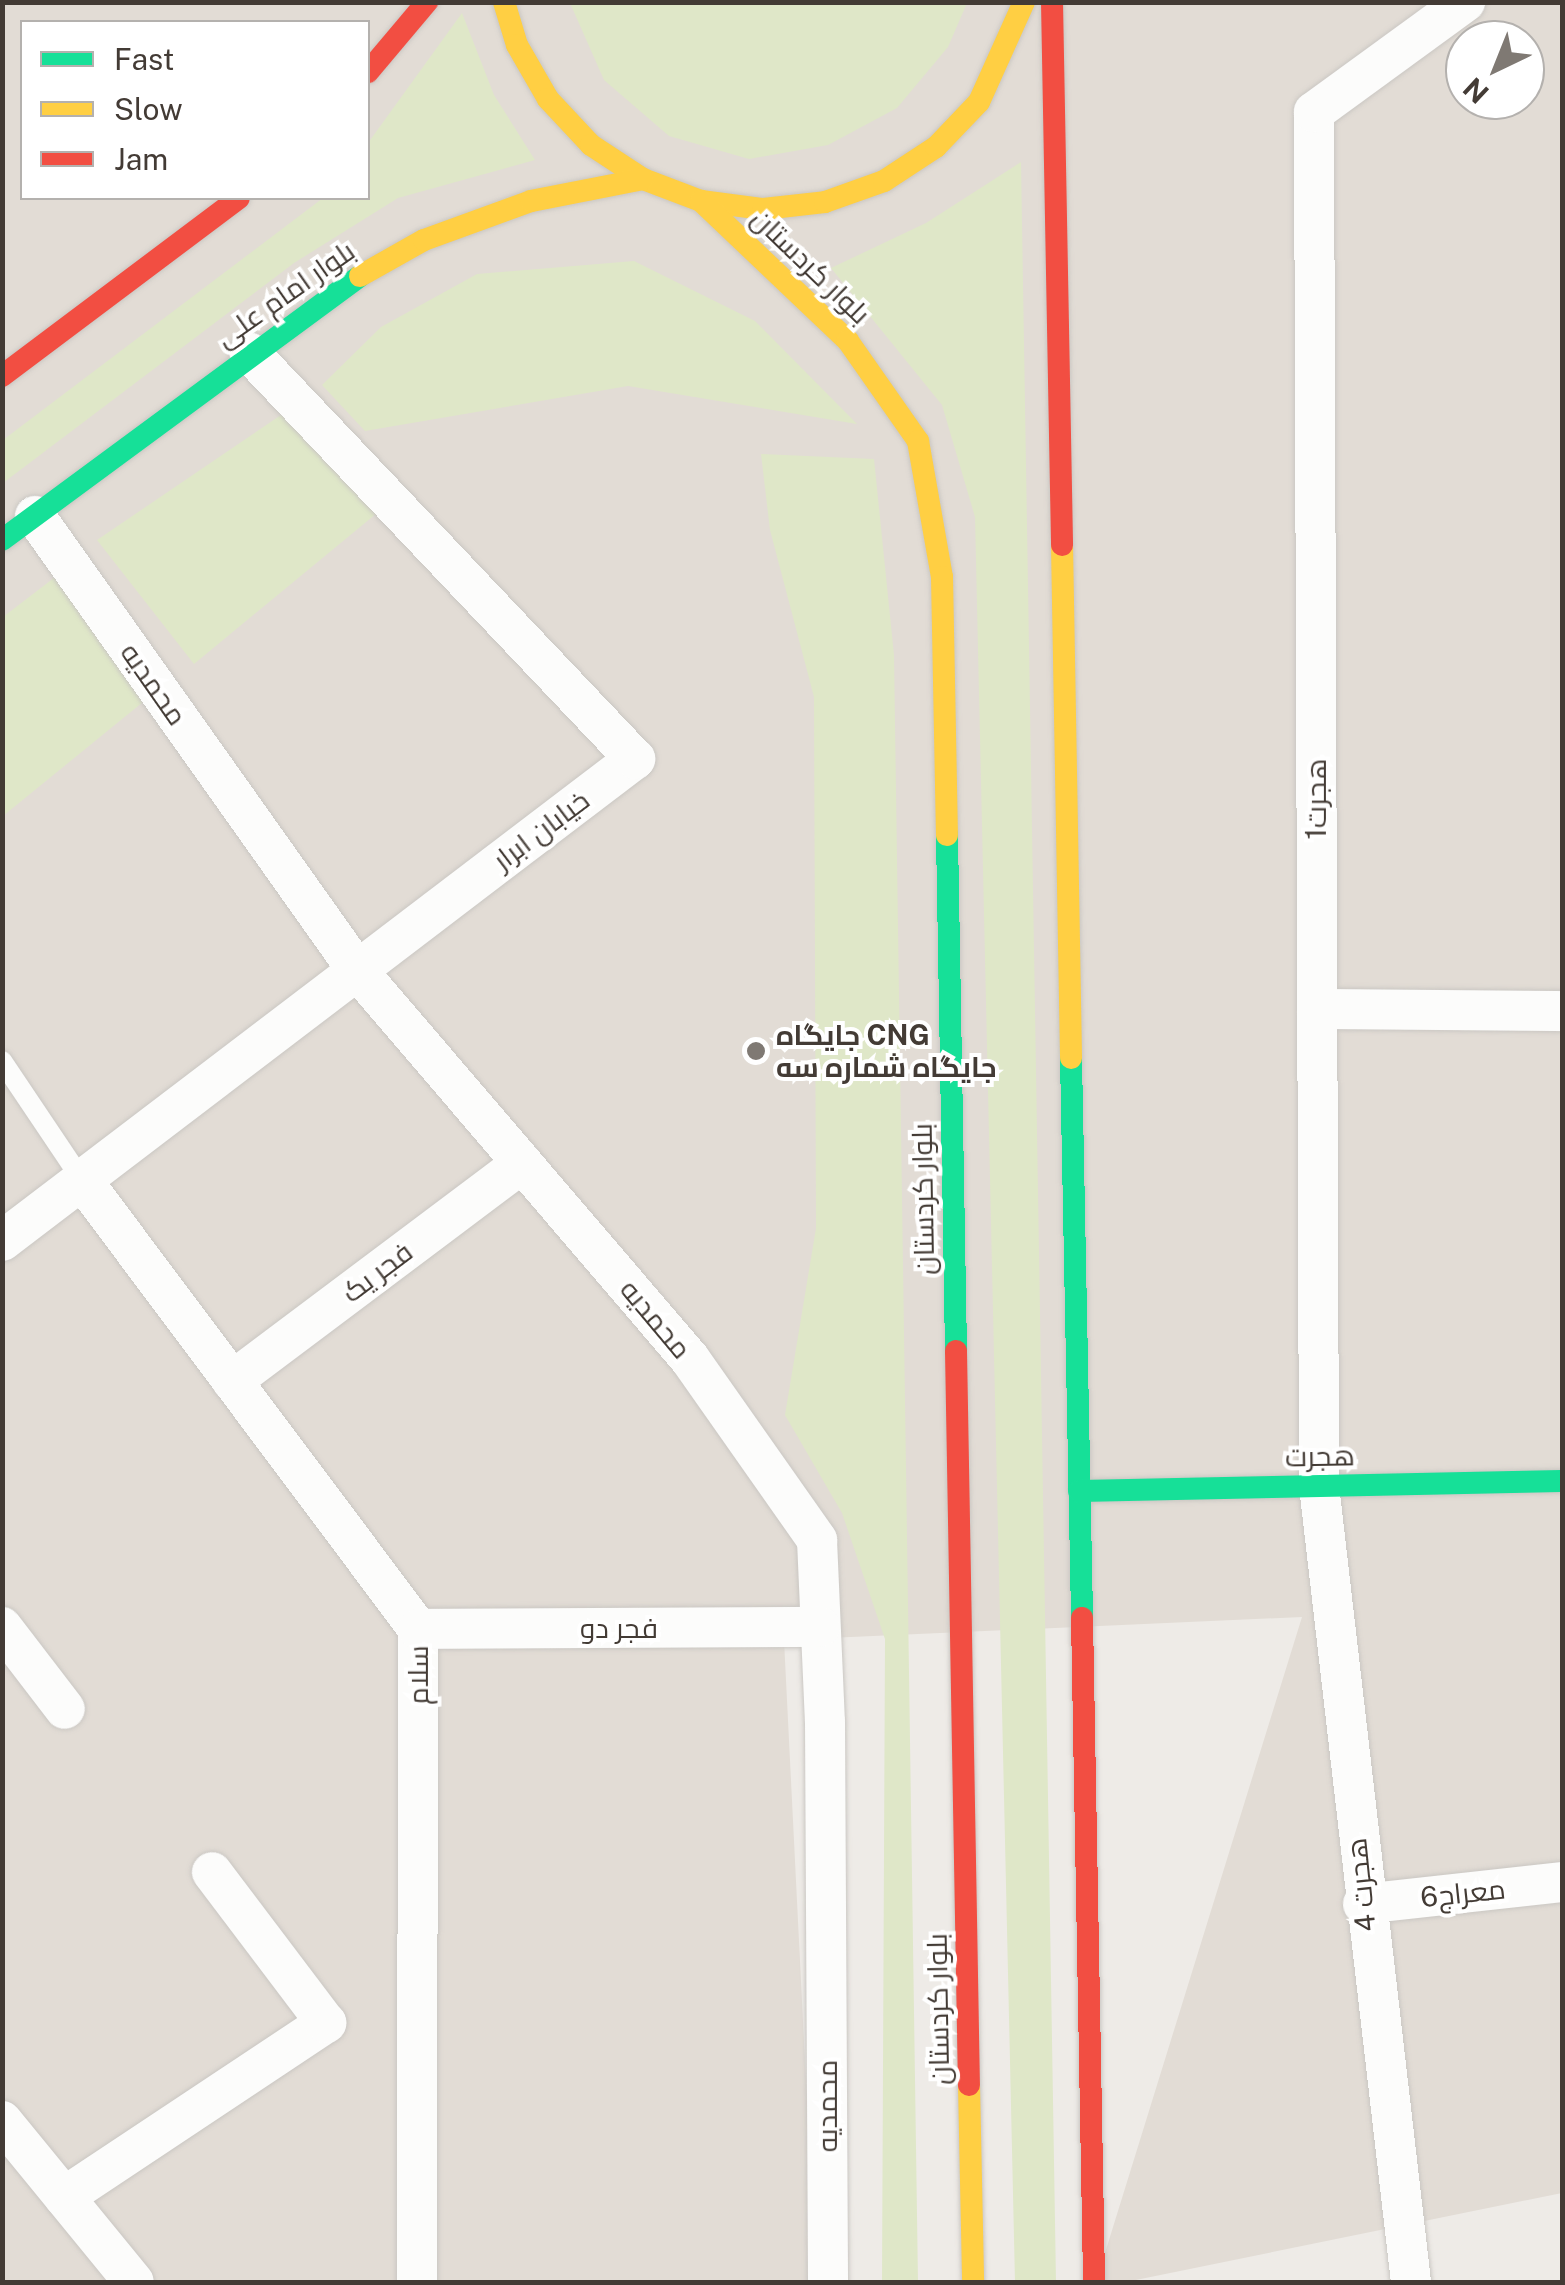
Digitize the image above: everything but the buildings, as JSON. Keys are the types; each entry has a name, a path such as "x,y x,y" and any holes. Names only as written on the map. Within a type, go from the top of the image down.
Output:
{"main road":[{"path":"370,70 428,2"},
{"path":"504,2 517,45 548,100 591,145 643,179 702,201 763,209 825,202 884,181 936,147 979,102 1024,2"},
{"path":"1052,2 1094,2282"},
{"name":"بلوار امام علی","path":"2,540 326,295 424,240 531,201 643,179"},
{"path":"6,366 236,200"},
{"name":"بلوار کردستان","path":"702,201 848,341 918,441 942,577 972,2282"},
{"name":"هجرت","path":"1079,1492 1562,1481"}],"street":[{"name":"هجرت1","path":"1319,1486 1314,112 1465,2"},
{"name":"خیابان ابرار","path":"2,1241 635,758 250,353"},
{"name":"محمدیه","path":"35,516 357,970 690,1359 817,1540 828,2282"},
{"path":"1317,1008 1562,1012"},
{"name":"فجر یک","path":"232,1380 522,1163"},
{"name":"سلام","path":"82,1180 418,1629 418,2282"},
{"name":"هجرت 4","path":"1319,1486 1362,1904 1411,2282"},
{"path":"2,1626 66,1709"},
{"name":"فجر دو","path":"418,1629 820,1627"},
{"path":"64,2197 326,2023 212,1872"},
{"name":"معراج6","path":"1362,1904 1562,1882"},
{"path":"2,2121 134,2282"}],"lane":[{"path":"2,1060 82,1180"}],"shaded area":[{"path":"3,3 1562,3 1562,2193 1126,2282 1096,2282 1302,1617 784,1640 816,2282 3,2282"}],"green space":[{"path":"570,3 967,3 948,47 897,108 828,145 749,159 669,136 604,80"},
{"path":"462,13 494,95 535,160 398,198 294,263 3,483 3,440 320,200 370,200 370,140"},
{"path":"1021,162 1056,2282 1015,2282 975,517 942,405 831,268 926,223"},
{"path":"634,261 755,321 857,424 628,386 365,431 322,385 381,327 477,274"},
{"path":"284,413 388,504 194,664 97,540"},
{"path":"761,454 874,459 894,655 918,2282 882,2282 885,1639 842,1513 785,1415 816,1228 814,697 770,530"},
{"path":"63,571 159,689 3,816 3,617"}],"traffic: fast":[{"path":"2,540 360,276"},
{"path":"947,835 956,1351"},
{"path":"1071,1058 1082,1618"},
{"path":"1079,1491 1562,1481"}],"traffic: slow":[{"path":"504,2 517,45 548,99 591,145 643,179 701,201 763,209 825,202 884,181 936,147 979,102 1024,2"},
{"path":"360,276 424,240 531,201 643,179"},
{"path":"701,201 848,341 918,441 942,577 947,835"},
{"path":"1062,545 1071,1058"},
{"path":"969,2085 973,2282"}],"traffic: jam":[{"path":"370,70 427,2"},
{"path":"1052,2 1062,545"},
{"path":"2,376 236,200"},
{"path":"956,1351 969,2085"},
{"path":"1082,1618 1094,2282"}],"place":[{"name":"جایگاه CNG جایگاه شماره سه","path":"756,1051"}]}
